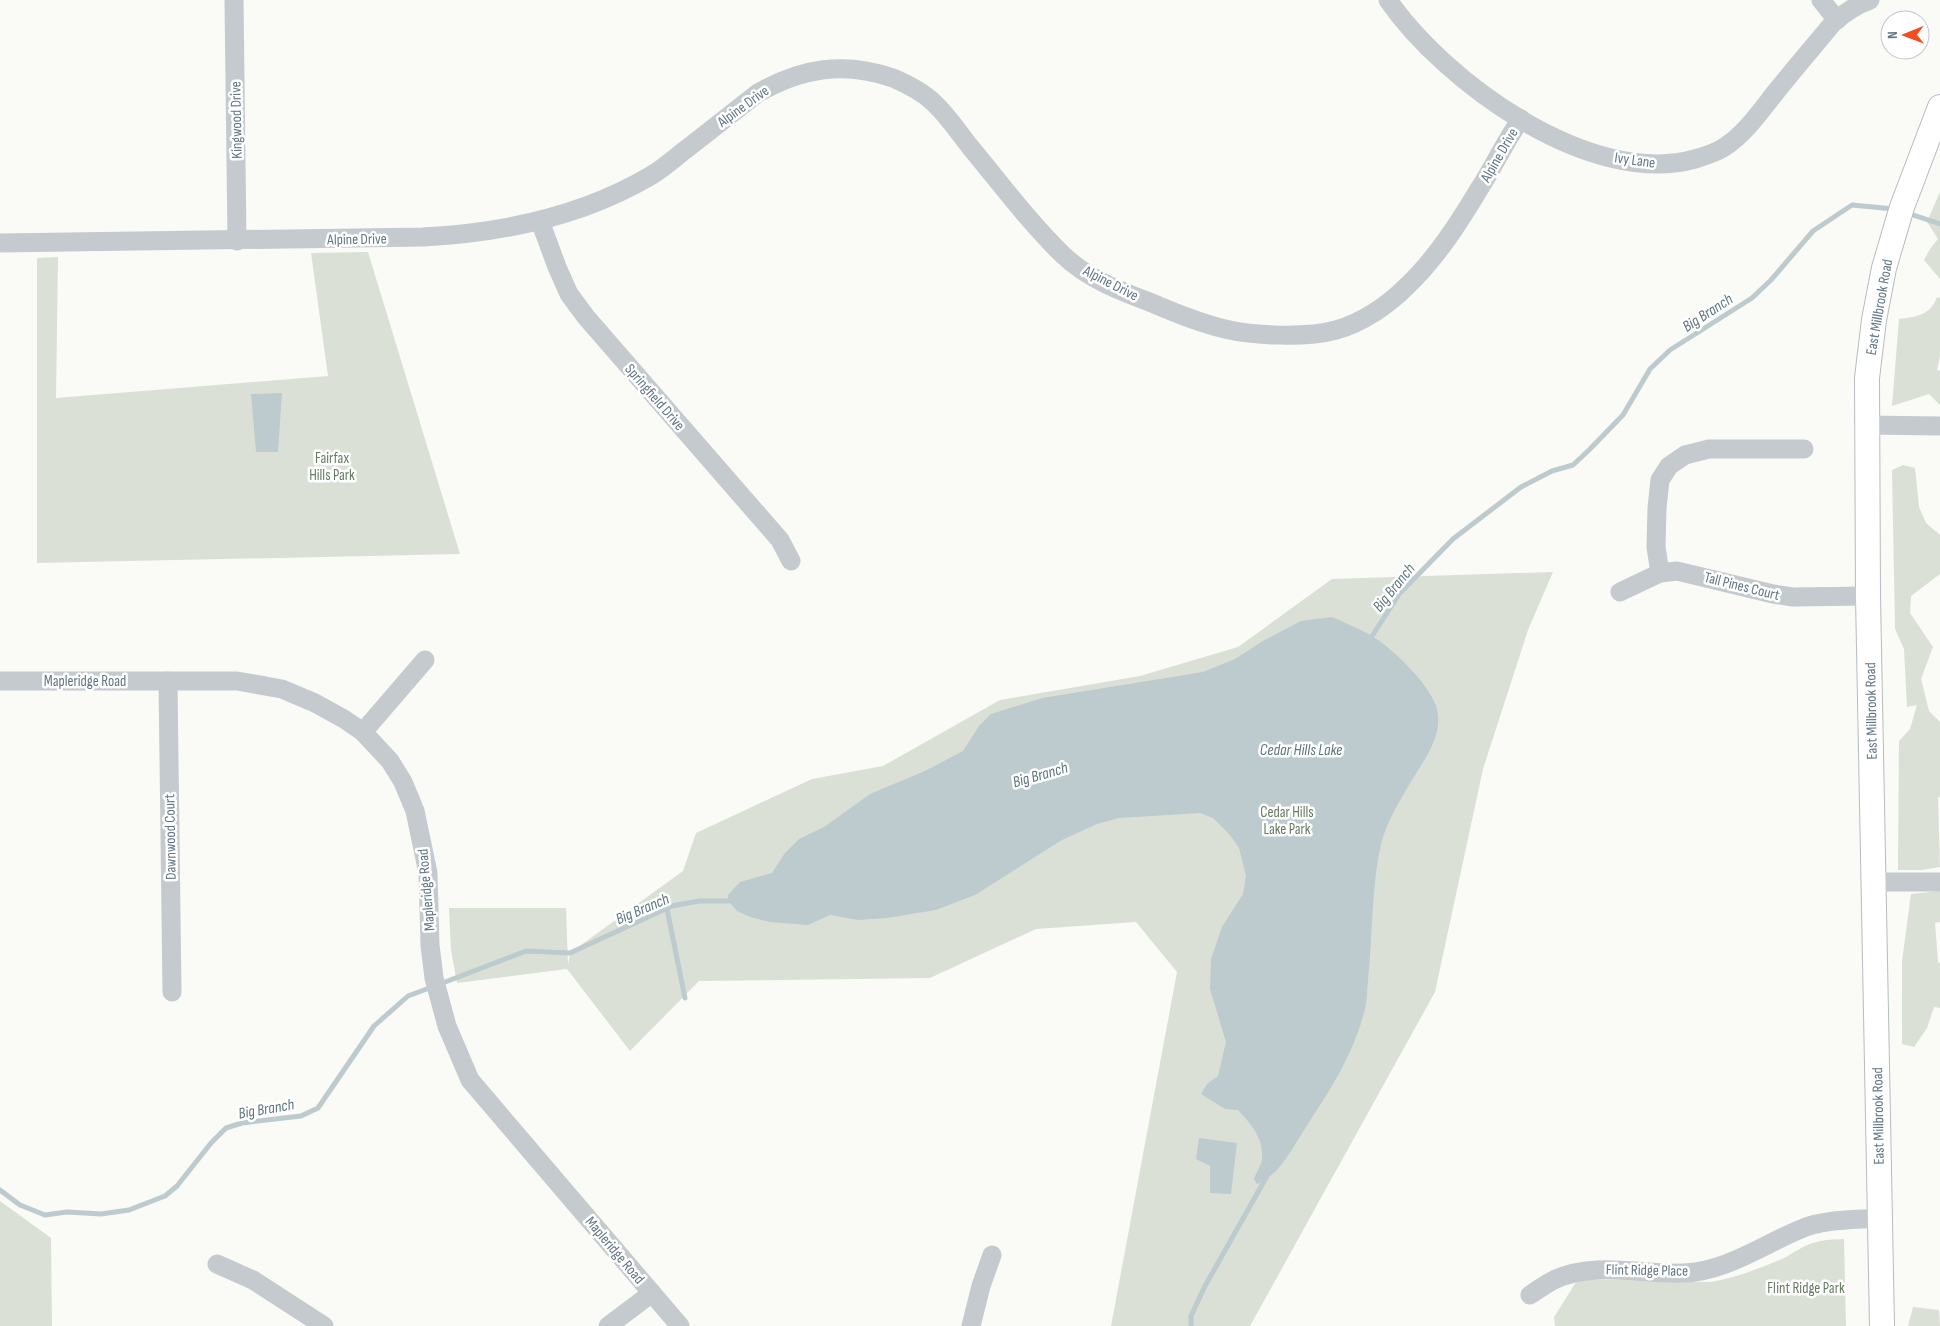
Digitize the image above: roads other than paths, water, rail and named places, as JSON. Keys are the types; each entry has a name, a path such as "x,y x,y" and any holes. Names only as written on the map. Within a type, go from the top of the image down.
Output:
{"main road":[{"name":"East Millbrook Road","path":"1882,1326 1868,596 1867,378 1871,340 1884,268 1902,207 1940,107"}],"street":[{"name":"Kingwood Drive","path":"234,0 237,241"},
{"name":"Ivy Lane","path":"1388,0 1402,20 1427,47 1482,93 1521,119 1543,132 1600,155 1653,165 1671,164 1706,156 1723,148 1737,137 1836,20 1860,4 1870,0"},
{"path":"1821,0 1836,20"},
{"name":"Alpine Drive","path":"0,243 237,241 452,236 491,232 540,221 598,202 653,174 758,93 776,82 826,68 851,68 874,71 901,82 933,102 1030,221 1065,257 1086,273 1116,289 1226,329 1262,335 1296,334 1335,330 1356,322 1383,306 1406,287 1433,256 1455,226 1482,185 1509,135 1521,119"},
{"name":"Springfield Drive","path":"540,221 569,294 580,309 775,534 791,561"},
{"path":"1866,425 1940,426"},
{"path":"1660,572 1656,547 1657,508 1660,480 1669,466 1685,454 1709,450 1804,448"},
{"name":"Tall Pines Court","path":"1620,592 1660,572 1677,571 1793,597 1868,596"},
{"path":"363,732 425,660"},
{"name":"Mapleridge Road","path":"0,680 237,681 282,689 315,703 363,732 390,761 403,782 414,811 428,873 430,945 434,978 447,1026 470,1080 680,1326"},
{"name":"Dawnwood Court","path":"168,681 172,992"},
{"path":"1874,882 1940,882"},
{"name":"Flint Ridge Place","path":"1530,1295 1554,1279 1570,1274 1600,1269 1685,1273 1717,1266 1752,1253 1802,1228 1829,1223 1880,1218"},
{"path":"972,1326 980,1286 992,1255"},
{"path":"217,1264 253,1280 324,1326"},
{"path":"608,1326 652,1293"}],"water":[{"path":"282,393 278,452 256,452 251,394"},
{"name":"Cedar Hills Lake","path":"1332,617 1361,630 1379,641 1408,666 1432,697 1436,706 1438,726 1428,754 1394,811 1381,844 1374,895 1366,1001 1359,1029 1347,1059 1332,1086 1285,1160 1273,1174 1257,1184 1254,1179 1262,1160 1262,1152 1256,1132 1238,1110 1225,1109 1201,1094 1207,1084 1218,1076 1226,1042 1210,989 1211,959 1222,927 1243,894 1246,876 1239,848 1230,835 1213,818 1200,813 1119,818 1097,824 1062,840 975,895 936,910 887,918 858,920 830,915 808,925 770,922 750,917 737,911 728,901 728,895 740,882 772,873 785,853 799,839 824,827 870,794 925,771 963,751 979,726 991,714 1042,698 1203,672 1235,659 1263,641 1301,621"},
{"path":"1199,1138 1237,1143 1231,1194 1210,1193 1210,1166 1196,1159"}],"waterway":[{"name":"Big Branch","path":"1369,641 1399,594 1453,539 1521,487 1552,471 1573,465 1623,415 1650,369 1670,350 1752,298 1771,280 1813,231 1852,205 1894,209"},
{"name":"Big Branch","path":"1907,213 1940,224"},
{"name":"Big Branch","path":"440,984 526,951 570,953 672,906 699,901 728,901 734,899"},
{"path":"667,909 685,998"},
{"name":"Big Branch","path":"0,1190 20,1205 45,1215 67,1212 101,1214 129,1210 165,1196 177,1186 211,1143 226,1128 242,1123 301,1116 318,1108 374,1026 408,996 432,987"},
{"path":"1191,1326 1191,1316 1205,1286 1267,1176"}],"park label":[{"name":"Fairfax Hills Park","path":"332,466"},
{"name":"Cedar Hills Lake Park","path":"1287,820"},
{"name":"Flint Ridge Park","path":"1806,1288"}]}
